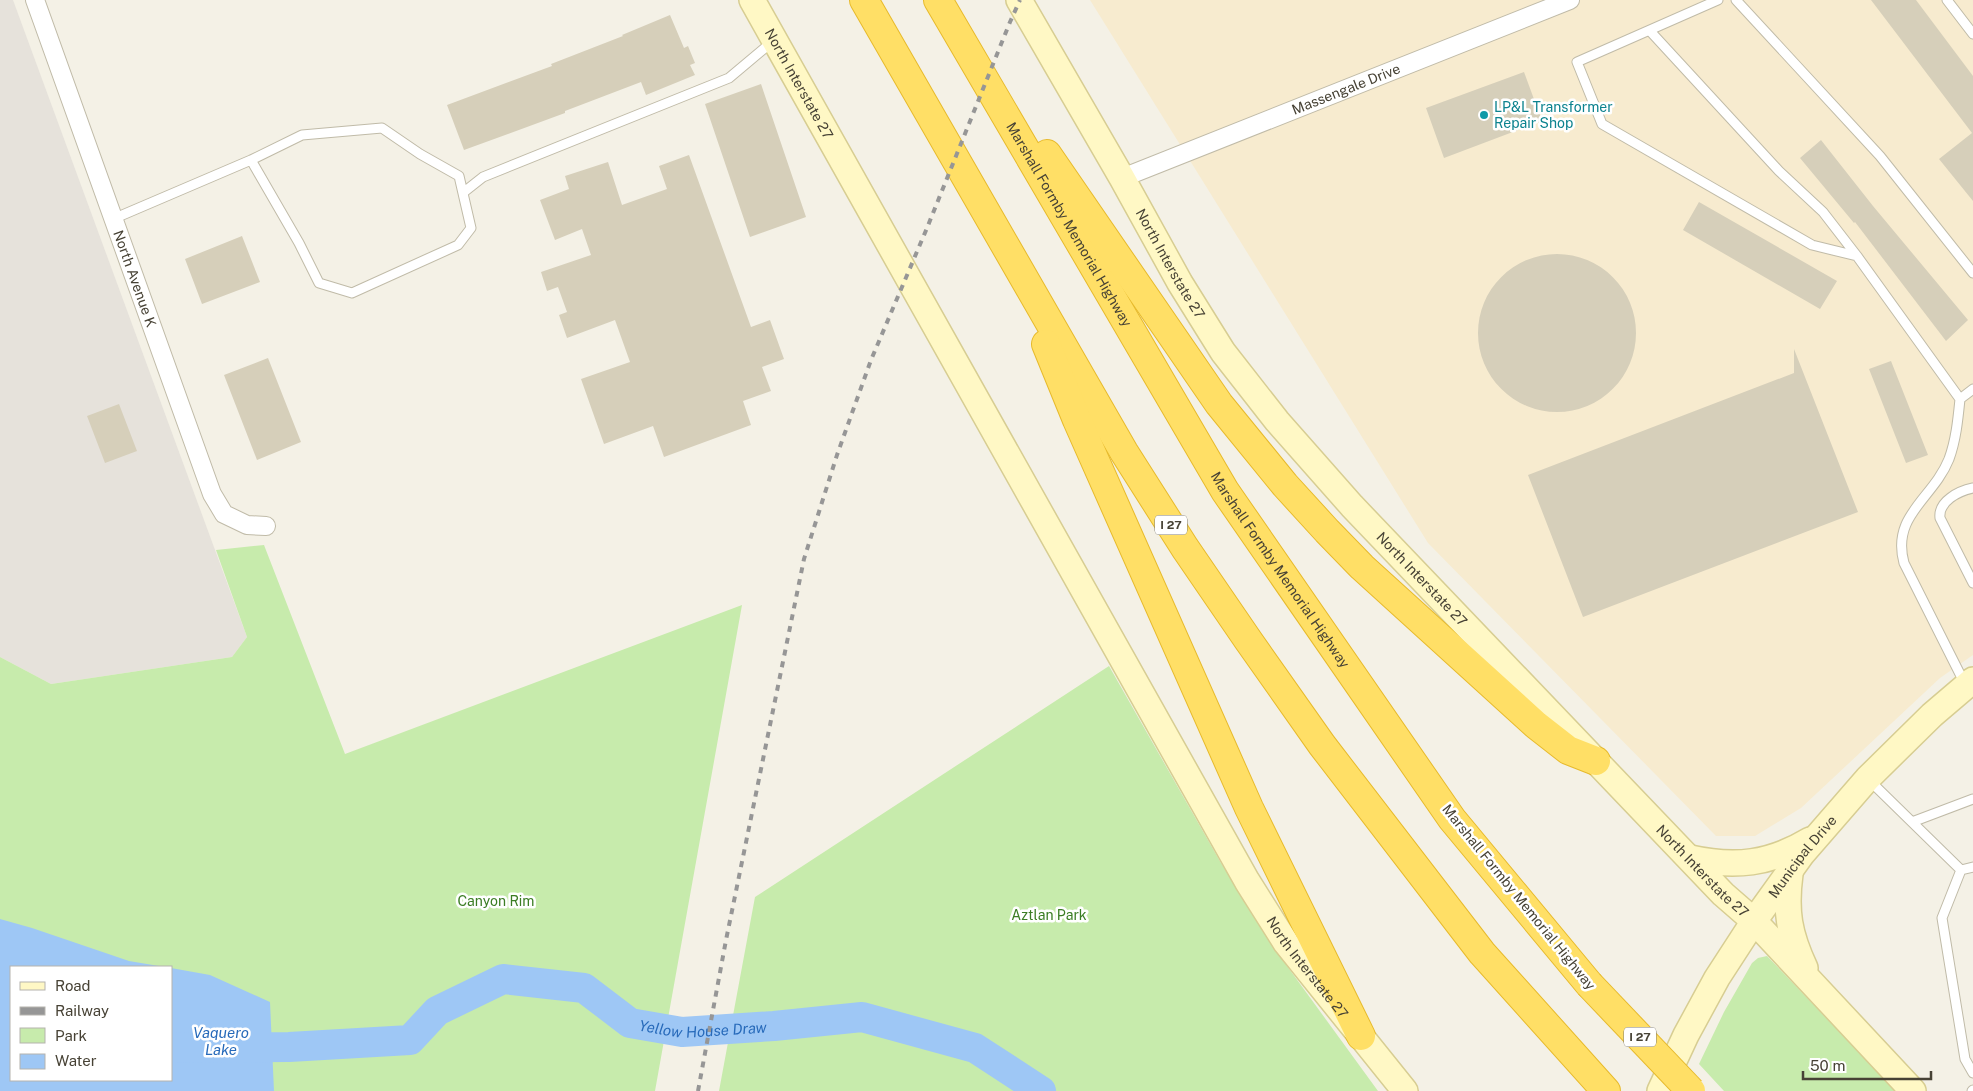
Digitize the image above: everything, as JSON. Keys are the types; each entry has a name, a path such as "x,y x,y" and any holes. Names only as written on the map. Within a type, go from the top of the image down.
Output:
{"highway":[{"name":"I 27","path":"864,0 1124,452 1248,640 1322,745 1482,953 1606,1091"},
{"name":"Marshall Formby Memorial Highway","path":"938,0 1225,491 1452,819 1589,984 1691,1091"},
{"path":"942,0 1005,96 1086,210 1198,376 1285,485 1362,567 1536,725 1568,750 1596,761"},
{"path":"1022,277 1058,377 1076,420 1249,808 1361,1036"}],"main road":[{"name":"North Interstate 27","path":"752,0 1247,880 1286,943 1405,1091"},
{"name":"North Interstate 27","path":"1019,0 1122,178 1180,283 1223,352 1277,421 1352,506 1724,894 1754,921 1913,1091"},
{"name":"Municipal Drive","path":"1660,1091 1686,1035 1717,978 1754,921 1818,835 1868,778 1932,715 1969,683"},
{"path":"1690,858 1707,862 1759,862 1791,852 1818,835"},
{"path":"1790,872 1786,902 1788,919 1800,956 1814,986"}],"street":[{"name":"North Avenue K","path":"35,0 212,494 224,514 247,525 266,526"},
{"name":"Massengale Drive","path":"1122,178 1570,0"}],"lane":[{"path":"1718,0 1577,62 1602,124 1812,245 1857,256"},
{"path":"1736,0 1880,156 1973,273"},
{"path":"1947,0 1973,34"},
{"path":"1650,31 1779,171 1824,212 1960,399 1956,434 1948,460 1936,482 1907,519 1900,543 1904,563 1969,683"},
{"path":"464,192 483,177 729,78 775,40"},
{"path":"113,219 252,160 302,135 382,128 420,154 459,176 472,228 458,245 352,292 319,283 299,243 252,160"},
{"path":"1960,399 1973,389"},
{"path":"1973,488 1948,500 1939,512 1940,518 1973,583"},
{"path":"1868,778 1961,870"},
{"path":"1912,822 1973,799"},
{"path":"1961,870 1973,867"},
{"path":"1961,870 1942,918 1965,1059 1973,1073"}],"shaded area":[{"path":"0,0 13,0 247,637 232,657 51,684 0,657"},
{"path":"1090,0 1973,0 1973,655 1940,678 1801,808 1755,836 1716,836 1428,543"}],"green space":[{"name":"Canyon Rim","path":"264,545 345,754 742,605 655,1091 0,1091 0,657 51,684 232,657 247,637 216,550"},
{"name":"Aztlan Park","path":"1109,666 1221,863 1287,966 1378,1091 719,1091 755,897"},
{"path":"1767,956 1896,1091 1724,1091 1699,1064 1724,1012 1752,963 1758,958"}],"water":[{"name":"Vaquero Lake","path":"0,919 129,961 159,966 10,966 10,1081 172,1081 172,968 210,975 270,1002 274,1091 0,1091"}],"building":[{"path":"1871,0 1916,0 1973,76 1973,201 1939,159 1972,133"},
{"path":"670,15 684,48 688,46 695,63 690,65 695,75 646,95 641,82 565,111 565,113 464,150 447,105 552,66 551,64 623,36"},
{"name":"LP&L Transformer Repair Shop","path":"1524,72 1542,121 1444,158 1426,108"},
{"path":"761,84 806,217 750,237 705,104"},
{"path":"1821,140 1968,320 1946,341 1855,222 1800,158"},
{"path":"689,155 751,327 770,320 784,359 762,367 771,391 743,401 751,425 664,457 653,426 604,444 581,379 630,362 615,320 567,338 559,315 567,312 558,287 547,291 541,272 591,255 582,229 555,240 540,200 569,189 565,176 608,162 622,205 667,189 659,166"},
{"path":"1699,202 1837,281 1820,309 1683,230"},
{"path":"242,236 260,282 202,304 185,259"},
{"path":"1565,254 1580,257 1594,263 1613,277 1623,289 1633,310 1636,333 1633,356 1623,377 1613,389 1601,399 1580,409 1565,412 1549,412 1534,409 1513,399 1491,377 1479,348 1478,325 1481,310 1491,289 1513,267 1542,255"},
{"path":"1794,349 1858,512 1583,617 1528,475 1794,373"},
{"path":"268,358 301,442 257,460 224,375"},
{"path":"1891,361 1928,455 1906,463 1869,369"},
{"path":"119,404 137,451 105,463 87,416"}],"waterway":[{"name":"Yellow House Draw","path":"172,1048 289,1047 410,1040 437,1011 503,979 584,988 630,1023 682,1032 774,1026 862,1017 975,1048 1041,1091"}],"railway":[{"path":"698,1091 726,940 804,559 837,455 871,360 1020,0"}],"place":[{"name":"LP&L Transformer Repair Shop","path":"1484,115"}]}
